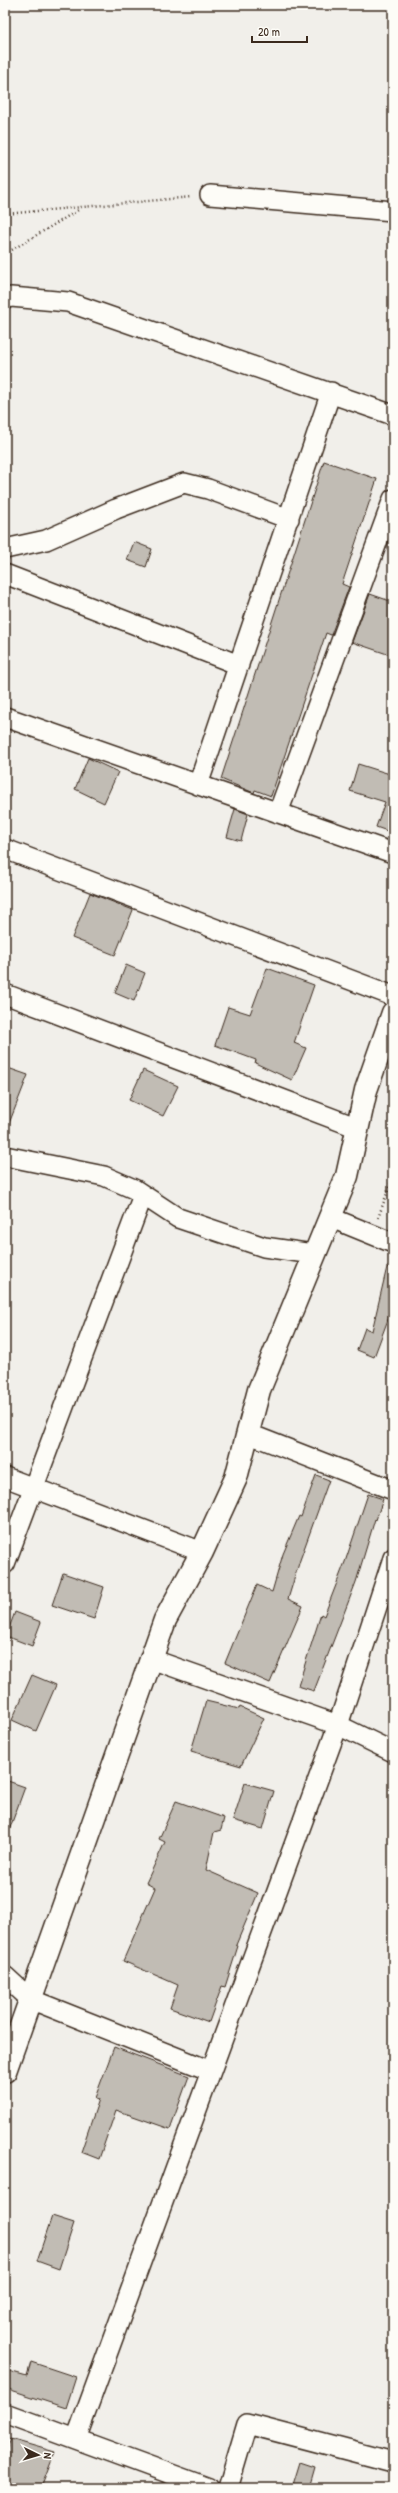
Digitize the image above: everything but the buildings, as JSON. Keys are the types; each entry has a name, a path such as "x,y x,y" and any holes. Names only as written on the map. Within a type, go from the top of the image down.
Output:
{"main road":[{"path":"5,2071 164,1620 202,1552 236,1478 258,1390 313,1254 347,1176 366,1090 393,1013"}],"street":[{"path":"210,196 393,211"},
{"path":"5,299 11,296 68,302 331,392 393,415"},
{"path":"198,785 331,392"},
{"path":"5,549 46,540 116,508 184,483 208,489 288,519"},
{"path":"278,813 393,499"},
{"path":"5,574 239,665"},
{"path":"5,718 393,853"},
{"path":"5,849 393,996"},
{"path":"5,994 358,1128"},
{"path":"7,1163 104,1176 143,1195 178,1218 264,1247 313,1254"},
{"path":"5,1564 143,1195"},
{"path":"329,1217 393,1242"},
{"path":"248,1433 393,1490"},
{"path":"5,1477 202,1552"},
{"path":"76,2439 338,1724 393,1558"},
{"path":"151,1659 338,1724 393,1752"},
{"path":"5,1976 30,1999 211,2071"},
{"path":"5,2413 209,2488"},
{"path":"228,2488 247,2424 393,2462"}],"path":[{"path":"5,214 210,196"},
{"path":"5,254 82,208"},
{"path":"372,1234 393,1177"}]}
